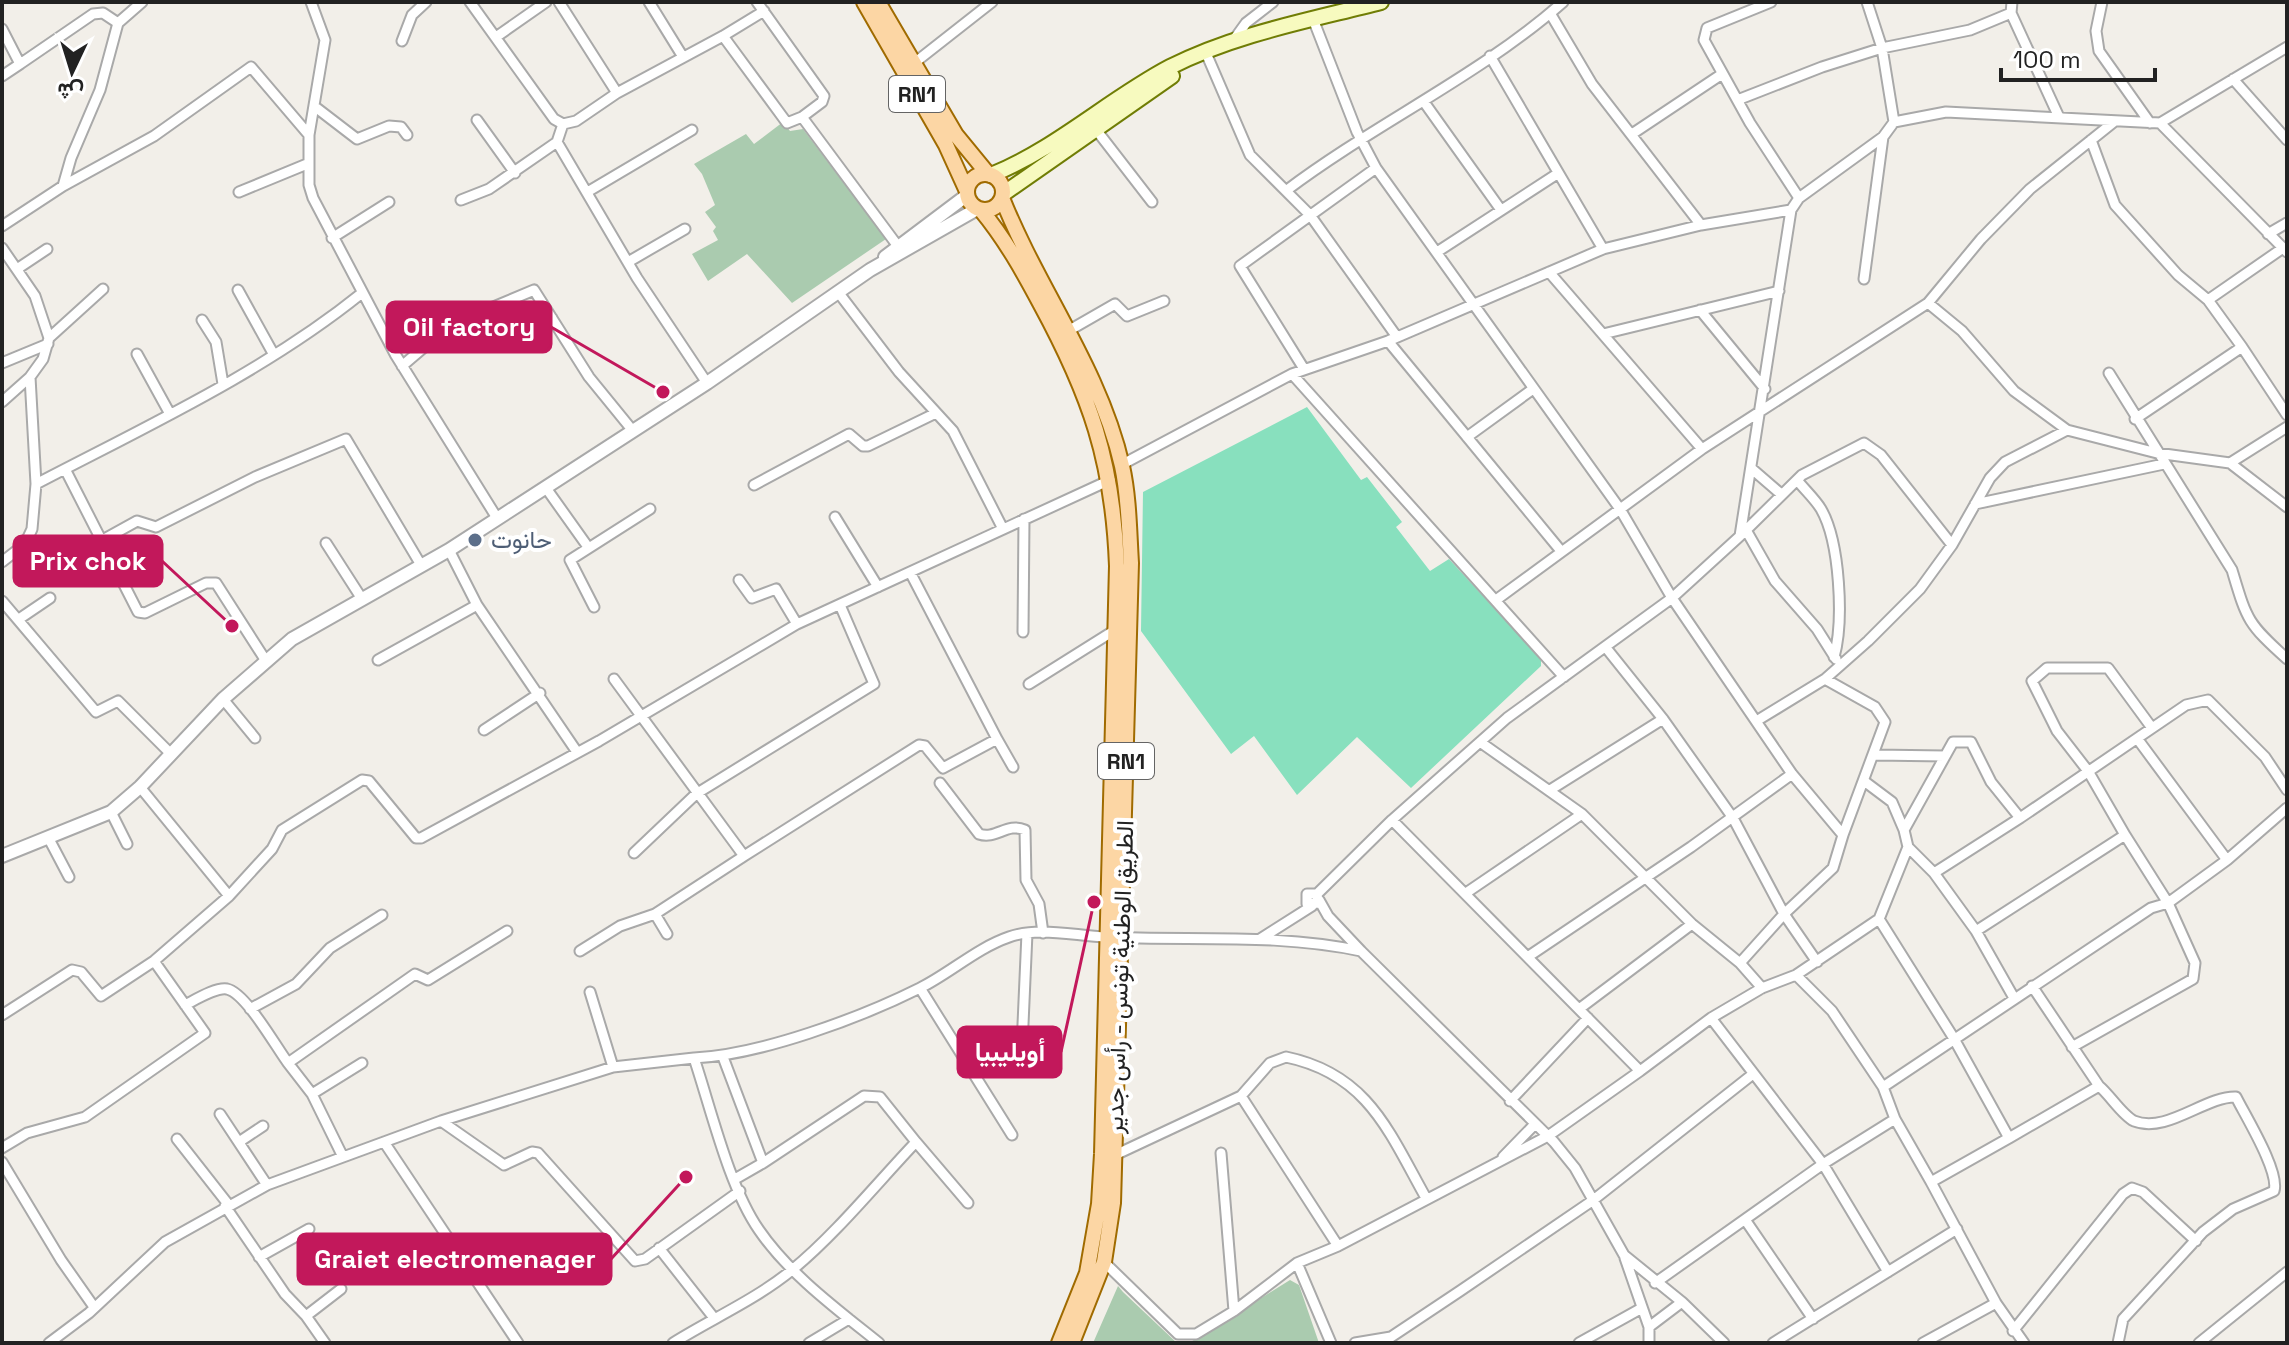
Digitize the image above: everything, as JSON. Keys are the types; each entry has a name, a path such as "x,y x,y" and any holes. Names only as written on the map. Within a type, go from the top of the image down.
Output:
{"main road":[{"name":"RN1","path":"864,2 946,145 966,192 979,210"},
{"name":"RN1","path":"878,2 956,135 1001,185 1002,196"},
{"path":"966,192 972,179 990,175 1029,156 1151,78 1217,50 1313,19 1381,2"},
{"path":"979,210 996,207 1002,196 1094,127 1217,50"},
{"name":"الطريق الوطنية تونس - رأس جدير","path":"1002,196 1021,246 1086,365 1121,465 1131,563 1115,937 1099,1204 1087,1273 1059,1343"},
{"name":"الطريق الوطنية تونس - رأس جدير","path":"979,210 1013,255 1075,368 1110,480 1117,553 1113,1203 1104,1262 1072,1343"}],"street":[{"path":"63,186 71,158 100,90 118,23 142,2"},
{"path":"311,2 325,40 309,135 307,164 313,198 402,366 497,518"},
{"path":"402,41 412,15 426,2"},
{"path":"470,2 554,119 563,124 576,121 617,93 723,36 760,6 824,96 822,102 802,117 787,123 723,36"},
{"path":"496,37 546,2"},
{"path":"559,2 617,93"},
{"path":"649,2 683,57"},
{"path":"913,64 992,2"},
{"path":"1273,2 1217,50 1250,155 1310,215 1392,339 1467,437 1561,551"},
{"path":"1287,190 1326,161 1424,102 1563,2"},
{"path":"1771,2 1707,28 1704,40 1740,99 1750,123 1799,198"},
{"path":"1867,2 1882,48 1894,122"},
{"path":"2012,2 2011,13 2058,115"},
{"path":"2102,2 2096,31 2099,51 2155,123 2285,250 2208,300"},
{"path":"2,76 93,14 103,13 118,23"},
{"path":"1550,13 1592,84 1701,225"},
{"path":"1740,99 1882,48 1970,30 2011,13"},
{"path":"1313,19 1361,141 1376,168 1620,509 1672,598 1792,774 1843,835"},
{"path":"2,29 20,64"},
{"path":"1837,661 1817,629 1775,581 1743,533 1791,210 1799,198 1883,137 1894,122 1946,112 2058,115 2155,123 2287,47"},
{"path":"1490,56 1603,249"},
{"path":"2,226 63,186 154,136 251,67 309,135"},
{"path":"1632,134 1722,74"},
{"path":"2233,79 2283,129 2287,140"},
{"path":"1424,102 1501,210"},
{"path":"314,106 357,139 389,126 401,127 407,135"},
{"path":"802,117 900,249"},
{"path":"477,120 515,173"},
{"path":"1496,600 1702,449 1928,303 1981,239 2030,189 2115,121"},
{"path":"461,200 515,173 557,142 563,124"},
{"path":"1094,127 1152,202"},
{"path":"589,191 692,130"},
{"path":"1864,279 1883,137"},
{"path":"2091,140 2115,205 2178,275 2208,300 2287,415"},
{"path":"557,142 589,191 628,262 707,383"},
{"path":"239,192 307,164"},
{"path":"1304,369 1240,268 1242,263 1376,168"},
{"path":"1437,252 1557,174"},
{"path":"2,856 111,812 140,787 223,699 292,639 449,550 707,383 900,249 966,192"},
{"path":"332,238 389,202"},
{"path":"900,249 979,210"},
{"path":"1121,465 1292,374 1392,339 1603,249 1701,225 1791,210"},
{"path":"2268,234 2287,223"},
{"path":"628,262 685,229"},
{"path":"2,248 44,314 49,341 39,368 2,402"},
{"path":"17,269 47,249"},
{"path":"1549,272 1702,449"},
{"path":"2,363 49,341 103,289"},
{"path":"238,290 274,355"},
{"path":"402,366 450,325 530,290 537,292 589,377 633,431"},
{"path":"1603,334 1779,291"},
{"path":"838,292 953,431 1003,529"},
{"path":"36,484 170,414 316,331 362,293"},
{"path":"1068,331 1116,303 1127,316 1164,301"},
{"path":"1928,303 1962,331 2014,391 2067,430 2157,453 2230,463 2287,507"},
{"path":"1700,310 1765,389"},
{"path":"513,344 552,318"},
{"path":"202,320 216,342 223,384"},
{"path":"2135,419 2242,347"},
{"path":"137,354 170,414"},
{"path":"2109,373 2232,570 2240,604 2250,623 2287,659"},
{"path":"1292,374 1564,677"},
{"path":"2,562 30,537 36,484 30,377"},
{"path":"1467,437 1533,389"},
{"path":"754,485 849,434 863,446 868,446 936,413"},
{"path":"2230,463 2287,427"},
{"path":"1758,720 1825,679 1837,661 1920,589 1952,545 1990,478 2005,462 2067,430"},
{"path":"99,542 137,521 156,527 242,483 346,439 421,565"},
{"path":"1260,939 1313,901 1392,820 1507,718 1607,649 1672,598 1797,480 1859,443 1871,446 1952,545"},
{"path":"1975,504 2164,464"},
{"path":"65,469 99,542 138,612 145,613 206,583 216,583 266,661"},
{"path":"1752,469 1781,494"},
{"path":"2,1015 72,970 81,972 100,996 154,961 229,896 272,849 282,830 362,780 369,781 416,838 421,838 641,716 797,624 1110,480"},
{"path":"1797,480 1821,509 1827,525 1842,619 1837,661"},
{"path":"546,488 588,547"},
{"path":"594,607 570,564 573,557 650,509"},
{"path":"835,517 878,587"},
{"path":"1023,632 1024,519"},
{"path":"326,543 362,599"},
{"path":"449,550 477,605 540,693 577,752"},
{"path":"910,572 1013,767"},
{"path":"739,580 752,598 774,588 797,624"},
{"path":"19,619 50,598"},
{"path":"2,601 6,613 19,619 96,712 118,701 170,753"},
{"path":"378,660 477,605"},
{"path":"634,853 696,794 874,684 840,605"},
{"path":"1029,684 1115,630"},
{"path":"1607,649 1663,719 1733,818 1784,914 1817,962"},
{"path":"2072,1047 2193,979 2195,963 2168,903 2088,771 2075,757 2032,688 2035,676 2047,668 2108,668 2152,728"},
{"path":"614,679 744,856"},
{"path":"1740,963 1784,914 1833,868 1883,734 1883,714 1825,679"},
{"path":"484,730 540,693"},
{"path":"223,699 255,738"},
{"path":"1934,873 2139,741 2152,728 2186,705 2208,700 2265,757 2287,790"},
{"path":"1550,790 1663,719"},
{"path":"580,951 620,926 655,914 919,745 925,746 943,768 997,739"},
{"path":"2139,741 2227,860"},
{"path":"1480,742 1582,814 1644,878 1692,924 1740,963 1762,988"},
{"path":"1904,830 1953,742 1971,742 1991,782 2020,818"},
{"path":"1875,755 1945,756"},
{"path":"1529,956 1733,818 1792,774"},
{"path":"1864,781 1892,802 1908,847 1934,873 1976,931 2014,998"},
{"path":"940,783 979,834 991,836 1009,827 1025,830 1026,880 1039,904 1043,933"},
{"path":"140,787 229,896"},
{"path":"1883,1087 1953,1037 2151,908 2168,903 2227,860 2287,808"},
{"path":"111,812 127,844"},
{"path":"1466,893 1582,814"},
{"path":"1392,820 1640,1071"},
{"path":"1976,931 2125,835"},
{"path":"49,839 69,877"},
{"path":"1104,1262 1178,1334 1196,1334 1234,1311 1297,1263 1338,1246 1548,1136 1711,1018 1762,988 1796,975 1817,962 1879,919 1908,847"},
{"path":"1313,901 1548,1136 1575,1168 1624,1255 1649,1327 1649,1343"},
{"path":"655,914 667,934"},
{"path":"250,1009 296,984 330,948 382,915"},
{"path":"1879,919 1953,1037 2009,1138"},
{"path":"1579,1009 1692,924"},
{"path":"288,1063 415,974 428,980 507,931"},
{"path":"1022,1047 1027,933"},
{"path":"49,1343 165,1242 267,1185 441,1121 613,1067 723,1057 770,1045 920,988 1003,939 1043,933 1260,939 1322,943 1361,951"},
{"path":"2,1148 27,1133 85,1117 205,1033 154,961"},
{"path":"1796,975 1839,1020 1883,1087 1895,1119 1996,1303 2024,1343"},
{"path":"2032,986 2099,1086 2131,1120 2147,1124 2205,1107 2224,1097 2236,1097 2272,1169 2276,1188 2218,1218 2123,1319 2118,1343"},
{"path":"920,988 1012,1135"},
{"path":"185,1005 226,989 250,1009 312,1094 342,1155"},
{"path":"590,992 613,1067"},
{"path":"1510,1101 1588,1018"},
{"path":"1711,1018 1784,1109 1823,1164 1888,1272"},
{"path":"723,1057 763,1163"},
{"path":"1115,1155 1241,1096 1270,1063 1286,1057 1356,1088 1381,1118 1426,1198"},
{"path":"694,1058 735,1179 760,1231 793,1269 879,1343"},
{"path":"312,1094 362,1063"},
{"path":"1355,1343 1393,1340 1592,1201 1753,1074"},
{"path":"1931,1182 2099,1086"},
{"path":"735,1179 864,1096 880,1097 968,1203"},
{"path":"1241,1096 1338,1246"},
{"path":"220,1114 267,1185"},
{"path":"1655,1283 1823,1164 1895,1119"},
{"path":"441,1121 504,1165 532,1152 538,1153 635,1261 659,1248 740,1191"},
{"path":"1495,1165 1535,1124"},
{"path":"239,1142 263,1126"},
{"path":"177,1139 227,1205 285,1294 325,1343"},
{"path":"384,1142 517,1342"},
{"path":"673,1343 714,1318 725,1315 793,1269 916,1142"},
{"path":"1221,1153 1234,1311"},
{"path":"2,1162 61,1260 94,1307"},
{"path":"2013,1331 2123,1194 2132,1188 2143,1192 2196,1241"},
{"path":"1746,1221 1813,1319"},
{"path":"259,1257 309,1229"},
{"path":"1773,1343 1957,1229"},
{"path":"659,1248 714,1318"},
{"path":"1624,1255 1682,1302 1724,1343"},
{"path":"1297,1263 1331,1343"},
{"path":"2199,1343 2287,1272"},
{"path":"306,1316 341,1289"},
{"path":"1649,1327 1682,1302"},
{"path":"1923,1343 1996,1303"},
{"path":"1579,1343 1642,1308"},
{"path":"809,1343 849,1319"}],"green space":[{"path":"783,122 790,131 803,129 886,239 792,303 747,254 708,281 692,254 718,240 713,231 716,227 705,212 715,205 702,174 694,164 746,134 754,144"},
{"path":"1307,407 1361,480 1367,477 1402,522 1396,527 1430,571 1449,559 1541,659 1541,666 1411,788 1357,737 1297,795 1254,736 1231,754 1141,631 1143,492"},
{"path":"1290,1280 1299,1285 1319,1343 1189,1343"},
{"path":"1118,1286 1123,1292 1177,1343 1093,1343"}],"place":[{"name":"Oil factory","path":"663,392"},
{"name":"حانوت","path":"475,540"},
{"name":"Prix chok","path":"232,626"},
{"name":"أويليبيا","path":"1094,902"},
{"name":"Graiet electromenager","path":"686,1177"}]}
